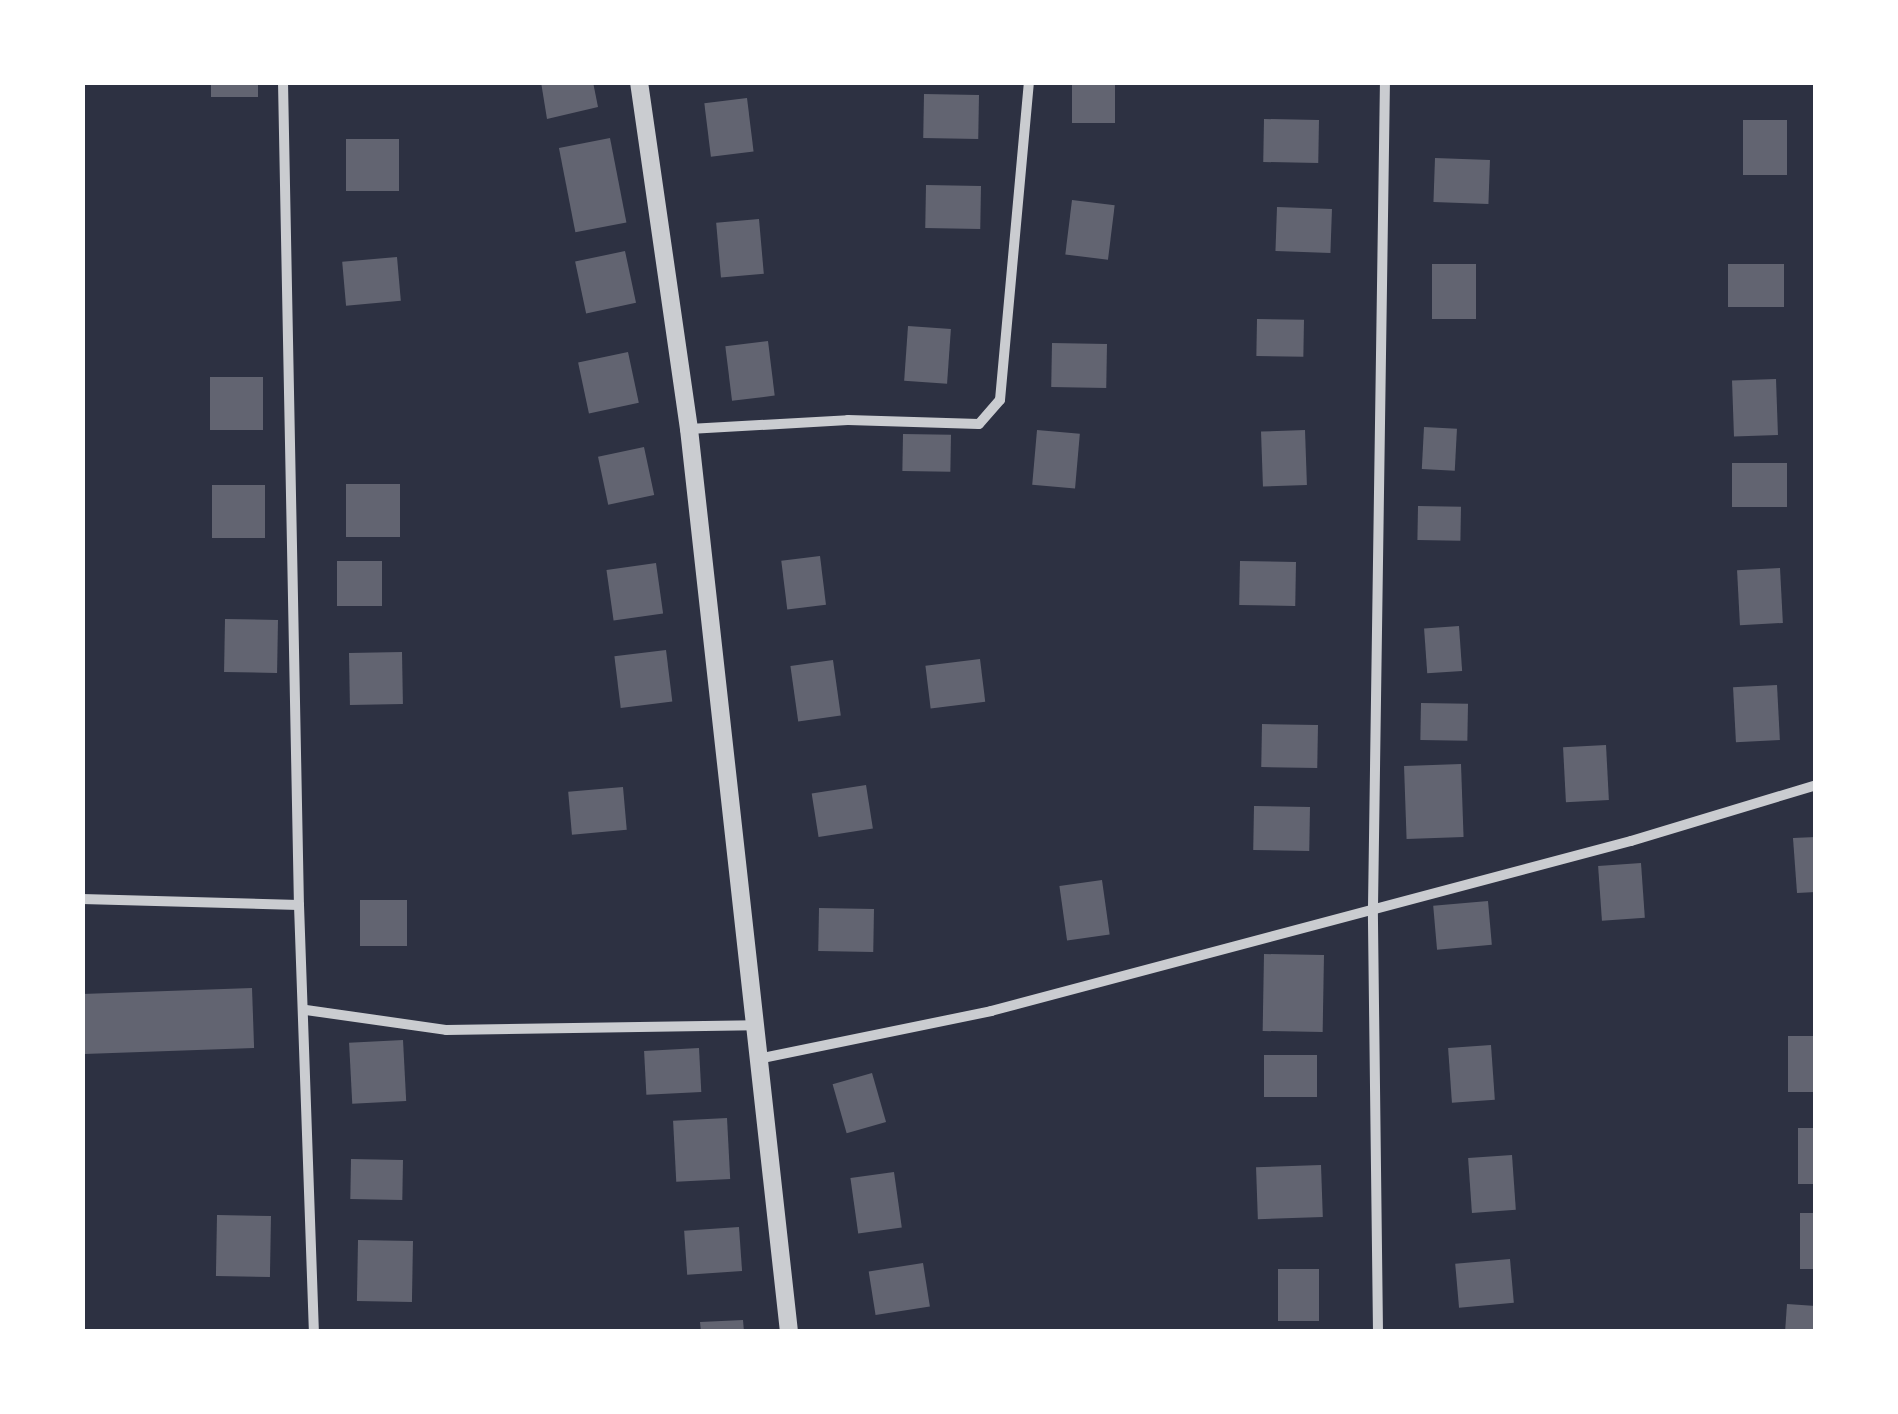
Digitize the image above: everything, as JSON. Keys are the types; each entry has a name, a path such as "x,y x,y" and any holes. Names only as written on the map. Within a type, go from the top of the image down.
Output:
{"street":[{"path":"282,82 300,904 314,1332"},
{"path":"639,82 689,429 789,1332"},
{"path":"689,429 848,420 979,424 1000,400 1030,82"},
{"path":"1378,1332 1372,907 1385,82"},
{"path":"758,1059 992,1012 1631,840 1816,785"},
{"path":"82,899 300,904"},
{"path":"306,1010 446,1030 754,1024"}],"building":[{"path":"211,82 258,82 258,97 211,97"},
{"path":"541,82 593,82 598,107 547,119"},
{"path":"1072,82 1115,82 1115,123 1072,123"},
{"path":"924,94 979,95 978,139 923,138"},
{"path":"747,98 754,152 711,157 704,103"},
{"path":"1264,119 1319,120 1318,163 1263,162"},
{"path":"1743,120 1787,120 1787,175 1743,175"},
{"path":"610,138 626,222 575,232 559,148"},
{"path":"346,139 399,139 399,191 346,191"},
{"path":"1435,158 1490,160 1488,204 1433,202"},
{"path":"926,185 981,186 980,229 925,228"},
{"path":"1072,200 1115,205 1108,260 1065,255"},
{"path":"1277,207 1332,209 1330,253 1275,251"},
{"path":"759,219 764,274 721,278 716,223"},
{"path":"625,251 636,303 586,313 575,262"},
{"path":"397,257 401,301 346,306 342,262"},
{"path":"1432,264 1476,264 1476,319 1432,319"},
{"path":"1728,264 1784,264 1784,307 1728,307"},
{"path":"1257,319 1304,320 1303,357 1256,356"},
{"path":"908,326 951,329 947,384 904,381"},
{"path":"768,341 775,396 732,401 725,346"},
{"path":"1052,343 1107,344 1106,388 1051,387"},
{"path":"628,352 639,403 589,413 578,363"},
{"path":"210,377 263,377 263,430 210,430"},
{"path":"1776,379 1778,435 1734,437 1732,381"},
{"path":"1424,427 1457,429 1455,471 1422,469"},
{"path":"1037,430 1080,434 1075,489 1032,485"},
{"path":"1305,430 1307,485 1263,487 1261,432"},
{"path":"903,434 951,435 950,472 902,471"},
{"path":"644,447 654,495 608,505 598,457"},
{"path":"1732,463 1787,463 1787,507 1732,507"},
{"path":"346,484 400,484 400,537 346,537"},
{"path":"212,485 265,485 265,538 212,538"},
{"path":"1418,506 1461,507 1460,541 1417,540"},
{"path":"820,556 826,605 787,609 781,561"},
{"path":"337,561 382,561 382,606 337,606"},
{"path":"1240,561 1296,562 1295,606 1239,605"},
{"path":"656,563 663,614 614,620 606,570"},
{"path":"1780,568 1783,623 1740,625 1737,570"},
{"path":"225,619 278,620 277,673 224,672"},
{"path":"1459,626 1462,671 1427,673 1424,628"},
{"path":"666,650 672,702 621,708 614,656"},
{"path":"402,652 403,704 350,705 349,653"},
{"path":"980,659 985,702 931,708 925,666"},
{"path":"833,660 841,715 798,721 790,666"},
{"path":"1777,685 1780,740 1736,742 1733,687"},
{"path":"1421,703 1468,704 1467,741 1420,740"},
{"path":"1262,724 1318,725 1317,768 1261,767"},
{"path":"1606,745 1609,800 1566,802 1563,747"},
{"path":"1461,764 1464,837 1407,839 1404,766"},
{"path":"866,785 873,828 819,837 812,794"},
{"path":"623,787 627,830 572,835 568,792"},
{"path":"1254,806 1310,807 1309,851 1253,850"},
{"path":"1816,837 1816,892 1797,893 1793,838"},
{"path":"1641,863 1645,918 1602,921 1598,866"},
{"path":"1102,880 1110,934 1067,940 1059,886"},
{"path":"360,900 407,900 407,946 360,946"},
{"path":"1488,901 1492,945 1437,950 1433,906"},
{"path":"819,908 874,909 873,952 818,951"},
{"path":"1264,954 1324,955 1323,1032 1263,1031"},
{"path":"252,988 254,1048 84,1054 82,994"},
{"path":"1788,1036 1816,1036 1816,1092 1788,1092"},
{"path":"403,1040 406,1101 352,1104 349,1043"},
{"path":"1491,1045 1495,1100 1452,1103 1448,1048"},
{"path":"699,1048 701,1092 646,1095 644,1051"},
{"path":"1264,1055 1317,1055 1317,1097 1264,1097"},
{"path":"872,1073 886,1122 847,1133 833,1084"},
{"path":"727,1118 730,1179 676,1182 673,1121"},
{"path":"1798,1128 1816,1128 1816,1184 1798,1184"},
{"path":"1512,1155 1516,1210 1472,1213 1468,1158"},
{"path":"351,1159 403,1160 402,1200 350,1199"},
{"path":"1321,1165 1323,1217 1258,1219 1256,1167"},
{"path":"894,1172 902,1227 858,1234 850,1178"},
{"path":"1800,1213 1816,1213 1816,1269 1800,1269"},
{"path":"217,1215 271,1216 270,1277 216,1276"},
{"path":"739,1227 742,1271 687,1275 684,1231"},
{"path":"358,1240 413,1241 412,1302 357,1301"},
{"path":"1510,1259 1514,1303 1459,1308 1455,1264"},
{"path":"923,1263 930,1306 876,1315 869,1272"},
{"path":"1278,1269 1319,1269 1319,1321 1278,1321"},
{"path":"1787,1304 1816,1306 1814,1332 1785,1332"},
{"path":"743,1320 744,1332 701,1332 700,1322"}]}
